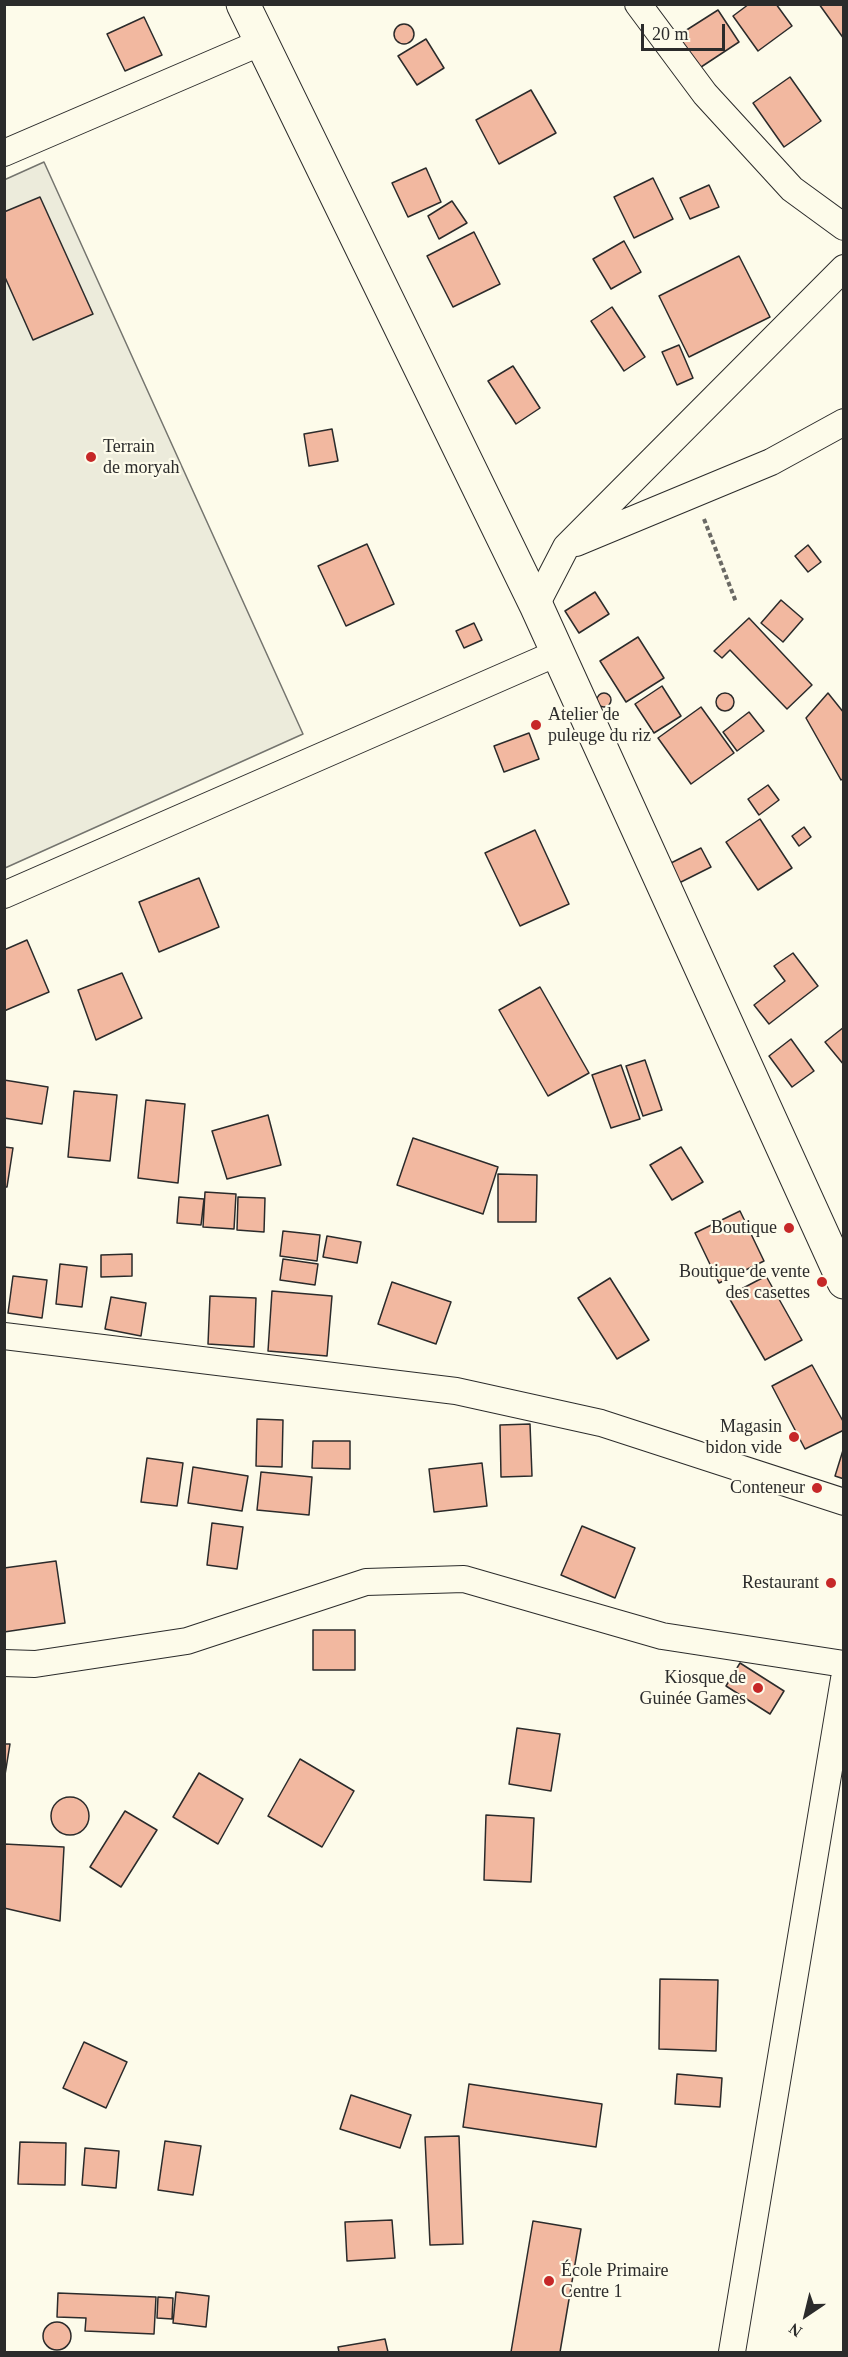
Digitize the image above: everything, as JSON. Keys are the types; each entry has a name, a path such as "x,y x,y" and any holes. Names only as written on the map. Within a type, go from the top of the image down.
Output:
{"street":[{"path":"243,4 536,605 842,1275"},
{"path":"638,4 705,94 792,189 843,227"},
{"path":"4,153 262,42"},
{"path":"536,605 566,547 843,268"},
{"path":"566,547 771,462 843,422"},
{"path":"4,895 557,653"},
{"path":"4,1336 456,1391 602,1423 843,1502"},
{"path":"4,1663 35,1665 187,1641 366,1582 464,1579 662,1636 843,1664"},
{"path":"732,2352 843,1679"}],"path":[{"path":"694,494 736,602"}],"shaded area":[{"name":"Terrain de moryah","path":"44,162 303,734 5,868 4,180"}],"building":[{"path":"749,4 776,4 792,26 758,51 733,16"},
{"path":"819,4 844,4 844,39"},
{"path":"718,10 739,42 695,71 674,38"},
{"path":"144,17 162,55 125,71 107,34"},
{"path":"404,24 411,27 414,34 411,41 404,44 397,41 394,34 397,27"},
{"path":"426,39 444,68 417,85 398,56"},
{"path":"790,77 821,121 784,147 753,103"},
{"path":"531,90 556,133 499,164 476,120"},
{"path":"426,168 441,202 408,217 392,183"},
{"path":"653,178 673,219 634,238 614,197"},
{"path":"709,185 719,207 690,219 680,198"},
{"path":"40,197 93,314 33,340 4,275 4,212"},
{"path":"452,201 467,223 439,239 428,216"},
{"path":"474,232 500,284 453,307 427,256"},
{"path":"624,241 641,272 611,289 593,259"},
{"path":"739,256 770,317 689,357 659,296"},
{"path":"612,307 645,357 624,371 591,321"},
{"path":"679,345 693,378 677,385 662,352"},
{"path":"513,366 540,408 516,424 488,381"},
{"path":"332,429 338,461 309,466 304,434"},
{"path":"367,544 394,604 346,626 318,566"},
{"path":"808,545 821,562 808,572 795,556"},
{"path":"595,592 609,614 579,633 565,611"},
{"path":"781,600 803,619 783,642 761,623"},
{"path":"749,618 812,685 787,709 730,650 722,658 714,651"},
{"path":"474,623 482,640 464,648 456,631"},
{"path":"638,637 664,678 626,702 600,661"},
{"path":"662,686 681,716 654,733 635,704"},
{"path":"604,693 609,695 611,700 609,705 604,707 599,705 597,700 599,695"},
{"path":"725,693 731,696 734,702 731,708 725,711 719,708 716,702 719,696"},
{"path":"828,693 844,713 844,778 841,780 806,718"},
{"path":"701,707 734,753 691,784 658,738"},
{"path":"749,712 764,731 737,751 723,732"},
{"path":"529,733 539,759 504,772 494,746"},
{"path":"768,785 779,800 759,815 748,799"},
{"path":"760,819 792,868 758,890 726,842"},
{"path":"804,827 811,837 799,846 792,836"},
{"path":"535,830 569,904 520,926 485,853"},
{"path":"701,848 711,867 677,884 667,865"},
{"path":"199,878 219,927 159,952 139,902"},
{"path":"27,940 49,992 4,1011 4,950"},
{"path":"793,953 818,986 769,1024 754,1005 785,981 774,966"},
{"path":"122,973 142,1018 96,1040 78,990"},
{"path":"540,987 589,1073 548,1096 499,1010"},
{"path":"844,1027 844,1065 825,1042"},
{"path":"791,1039 814,1071 792,1087 769,1056"},
{"path":"645,1060 662,1110 643,1116 626,1066"},
{"path":"621,1065 640,1119 611,1128 592,1075"},
{"path":"4,1080 48,1087 42,1124 4,1118"},
{"path":"74,1091 117,1095 110,1161 68,1157"},
{"path":"146,1100 185,1104 178,1183 138,1178"},
{"path":"268,1115 281,1165 227,1179 212,1131"},
{"path":"413,1138 498,1167 483,1214 397,1185"},
{"path":"4,1147 13,1148 7,1187 4,1187"},
{"path":"681,1147 703,1182 672,1200 650,1165"},
{"path":"498,1174 537,1175 536,1222 498,1222"},
{"path":"205,1192 236,1194 234,1229 203,1227"},
{"path":"179,1197 204,1199 201,1225 177,1223"},
{"path":"238,1197 265,1198 264,1232 237,1230"},
{"path":"740,1211 764,1261 719,1283 695,1233"},
{"path":"283,1231 320,1235 317,1261 280,1256"},
{"path":"327,1236 361,1242 357,1263 323,1257"},
{"path":"132,1254 132,1276 101,1277 101,1255"},
{"path":"283,1259 318,1264 315,1285 280,1280"},
{"path":"60,1264 87,1267 82,1307 56,1304"},
{"path":"13,1276 47,1280 42,1318 8,1313"},
{"path":"766,1276 802,1340 765,1360 728,1296"},
{"path":"610,1278 649,1340 617,1359 578,1298"},
{"path":"392,1282 451,1302 436,1344 378,1324"},
{"path":"272,1291 332,1296 327,1356 268,1351"},
{"path":"210,1296 256,1298 254,1347 208,1344"},
{"path":"111,1297 146,1303 141,1336 105,1329"},
{"path":"812,1365 844,1423 844,1430 805,1449 772,1386"},
{"path":"257,1419 283,1420 282,1467 256,1466"},
{"path":"530,1424 532,1476 501,1477 500,1425"},
{"path":"313,1441 350,1441 350,1469 312,1468"},
{"path":"844,1447 844,1479 835,1476"},
{"path":"147,1458 183,1463 177,1506 141,1502"},
{"path":"482,1463 487,1506 434,1512 429,1469"},
{"path":"193,1467 248,1476 242,1511 188,1503"},
{"path":"261,1472 312,1477 309,1515 257,1510"},
{"path":"212,1523 243,1527 237,1569 207,1565"},
{"path":"582,1526 635,1548 615,1598 561,1575"},
{"path":"56,1561 65,1623 4,1632 4,1568"},
{"path":"313,1630 355,1630 355,1670 313,1670"},
{"path":"740,1663 784,1691 770,1714 726,1686"},
{"path":"517,1728 560,1734 551,1791 509,1784"},
{"path":"4,1744 10,1744 4,1781"},
{"path":"300,1759 354,1791 322,1847 268,1816"},
{"path":"199,1773 243,1799 218,1844 173,1817"},
{"path":"70,1797 84,1802 89,1816 84,1830 70,1835 56,1830 51,1816 56,1802"},
{"path":"125,1811 157,1830 121,1887 90,1867"},
{"path":"486,1815 534,1818 531,1882 484,1880"},
{"path":"4,1844 64,1847 60,1921 4,1908"},
{"path":"660,1979 718,1980 716,2051 659,2049"},
{"path":"84,2042 127,2062 106,2108 63,2088"},
{"path":"677,2074 722,2078 720,2107 675,2104"},
{"path":"469,2084 602,2104 596,2147 463,2127"},
{"path":"351,2095 411,2115 400,2148 340,2129"},
{"path":"459,2136 463,2244 430,2245 425,2137"},
{"path":"165,2141 201,2146 193,2195 158,2190"},
{"path":"20,2142 66,2143 65,2185 18,2184"},
{"path":"85,2148 119,2151 116,2188 82,2185"},
{"path":"392,2220 395,2258 347,2261 345,2222"},
{"path":"533,2221 581,2229 560,2352 511,2352"},
{"path":"176,2292 209,2296 206,2327 173,2323"},
{"path":"58,2293 156,2297 154,2334 85,2331 86,2318 57,2317"},
{"path":"158,2297 173,2298 172,2319 157,2318"},
{"path":"57,2322 67,2326 71,2336 67,2346 57,2350 47,2346 43,2336 47,2326"},
{"path":"385,2339 388,2352 339,2352 338,2347"}],"place":[{"name":"Terrain de moryah","path":"91,457"},
{"name":"Atelier de puleuge du riz","path":"536,725"},
{"name":"Boutique","path":"789,1228"},
{"name":"Boutique de vente des casettes","path":"822,1282"},
{"name":"Magasin bidon vide","path":"794,1437"},
{"name":"Conteneur","path":"817,1488"},
{"name":"Restaurant","path":"831,1583"},
{"name":"Kiosque de Guinée Games","path":"758,1688"},
{"name":"École Primaire Centre 1","path":"549,2281"}]}
